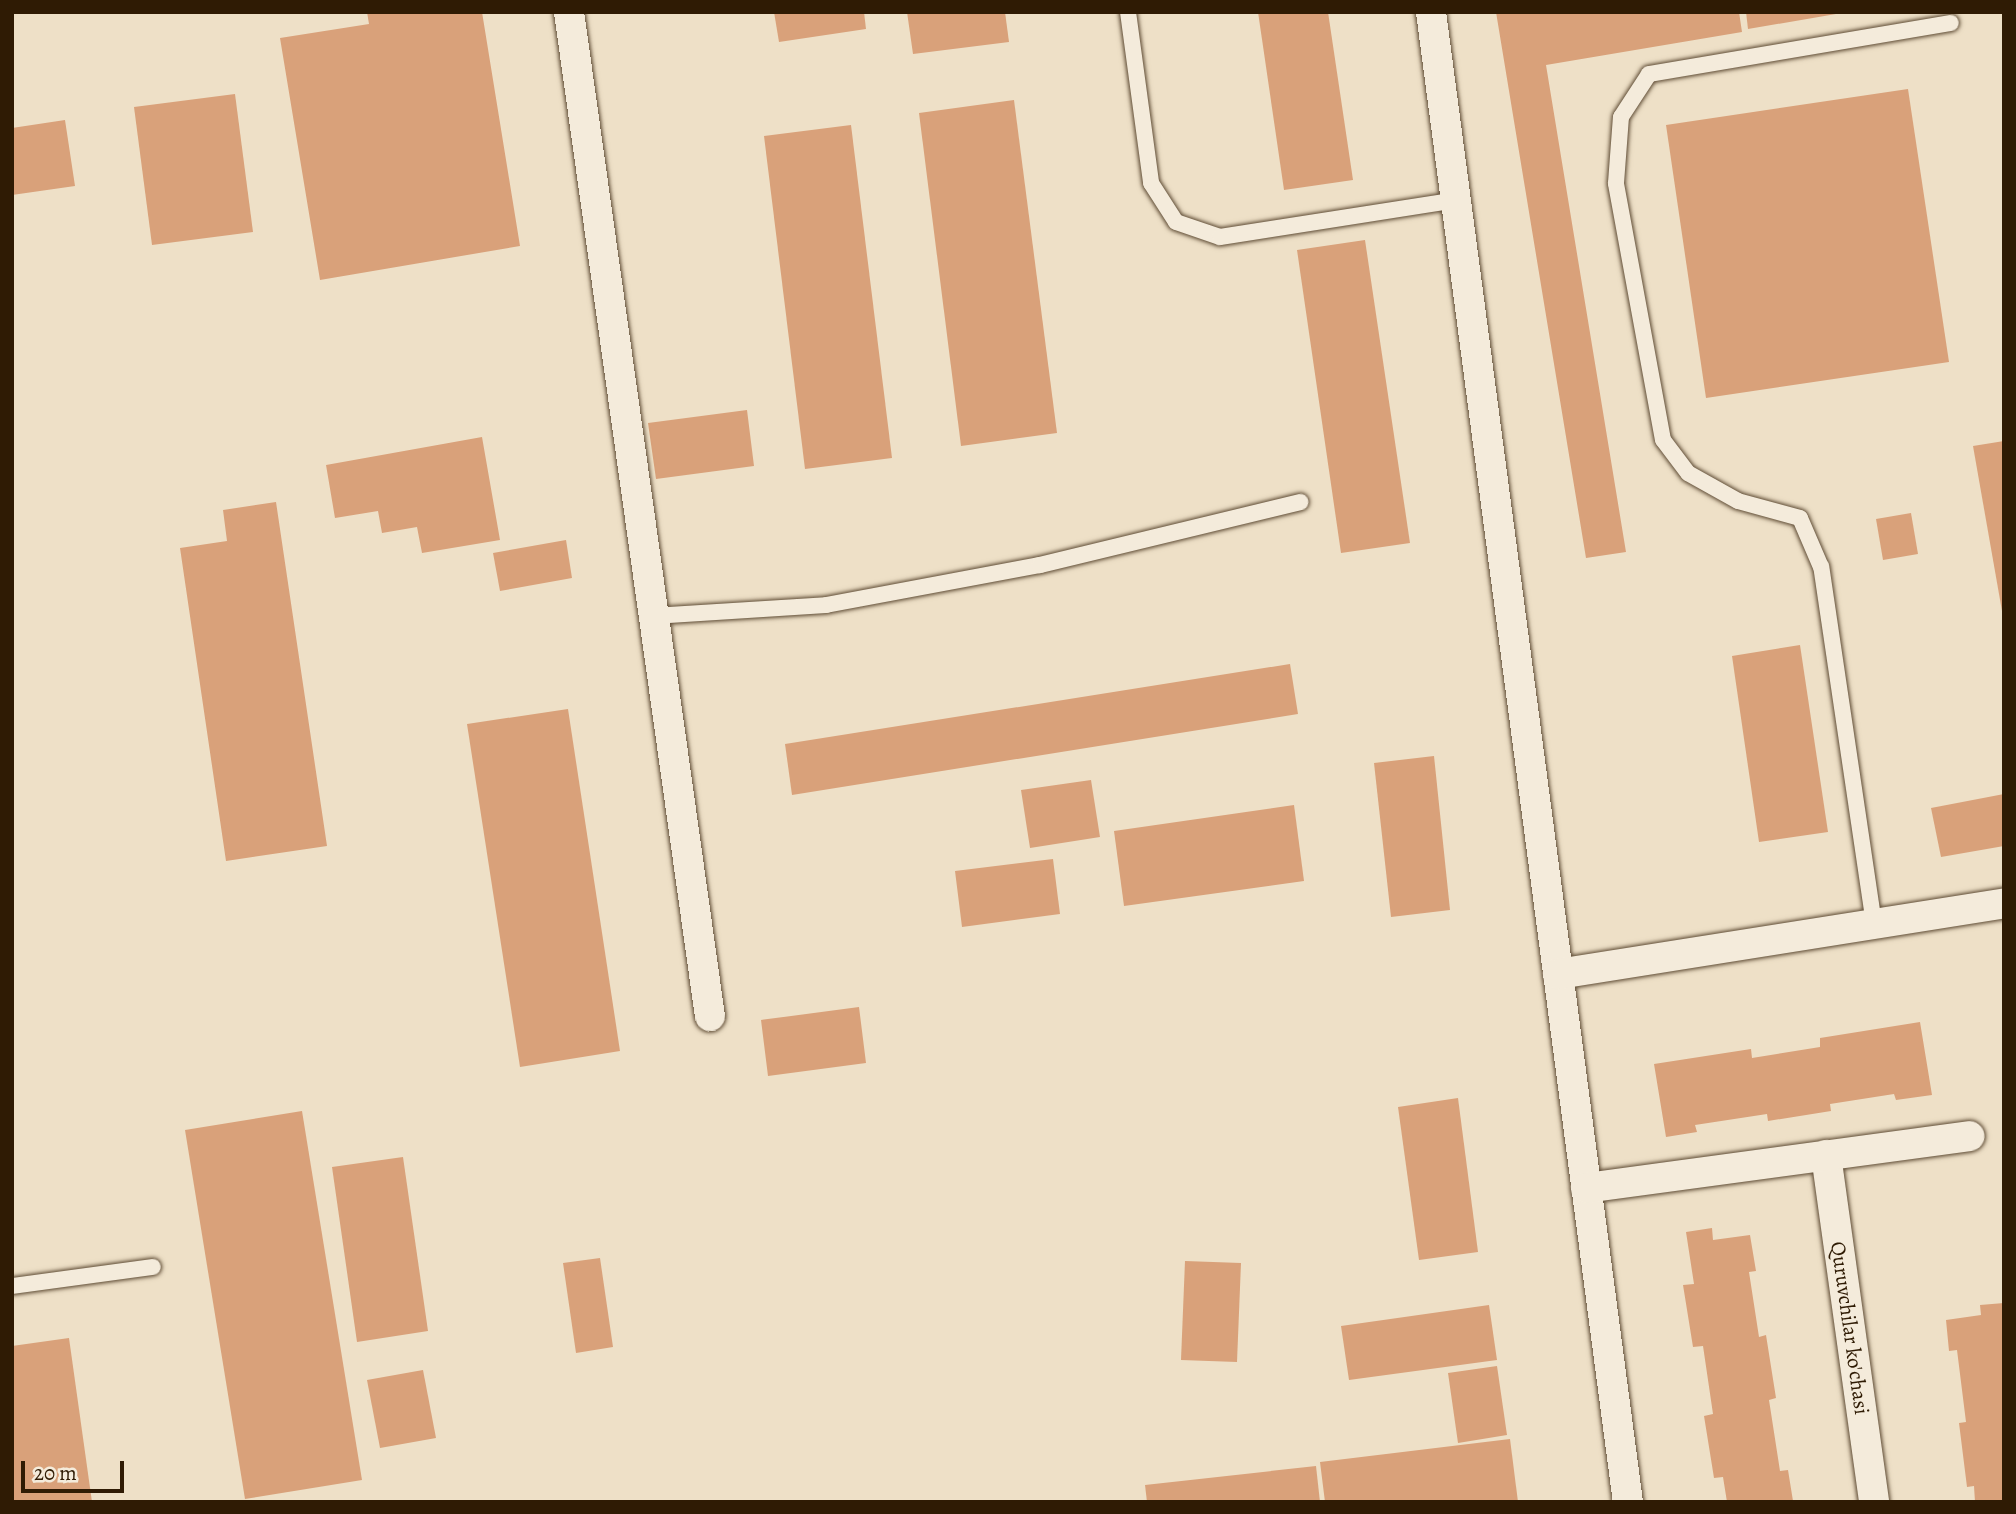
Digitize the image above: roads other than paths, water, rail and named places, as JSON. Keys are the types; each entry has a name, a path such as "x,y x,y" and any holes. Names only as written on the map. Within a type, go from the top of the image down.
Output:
{"street":[{"path":"569,12 710,1016"},
{"path":"1431,12 1628,1502"},
{"path":"1558,975 2004,904"},
{"path":"1586,1188 1969,1136"},
{"name":"Quruvchilar ko'chasi","path":"1826,1155 1874,1502"}],"lane":[{"path":"1128,12 1151,183 1176,222 1220,237 1456,200"},
{"path":"1874,924 1821,567 1800,518 1738,501 1688,473 1663,440 1616,183 1621,117 1649,74 1951,23"},
{"path":"653,616 826,604 1040,565 1301,502"},
{"path":"12,1286 153,1267"}]}
